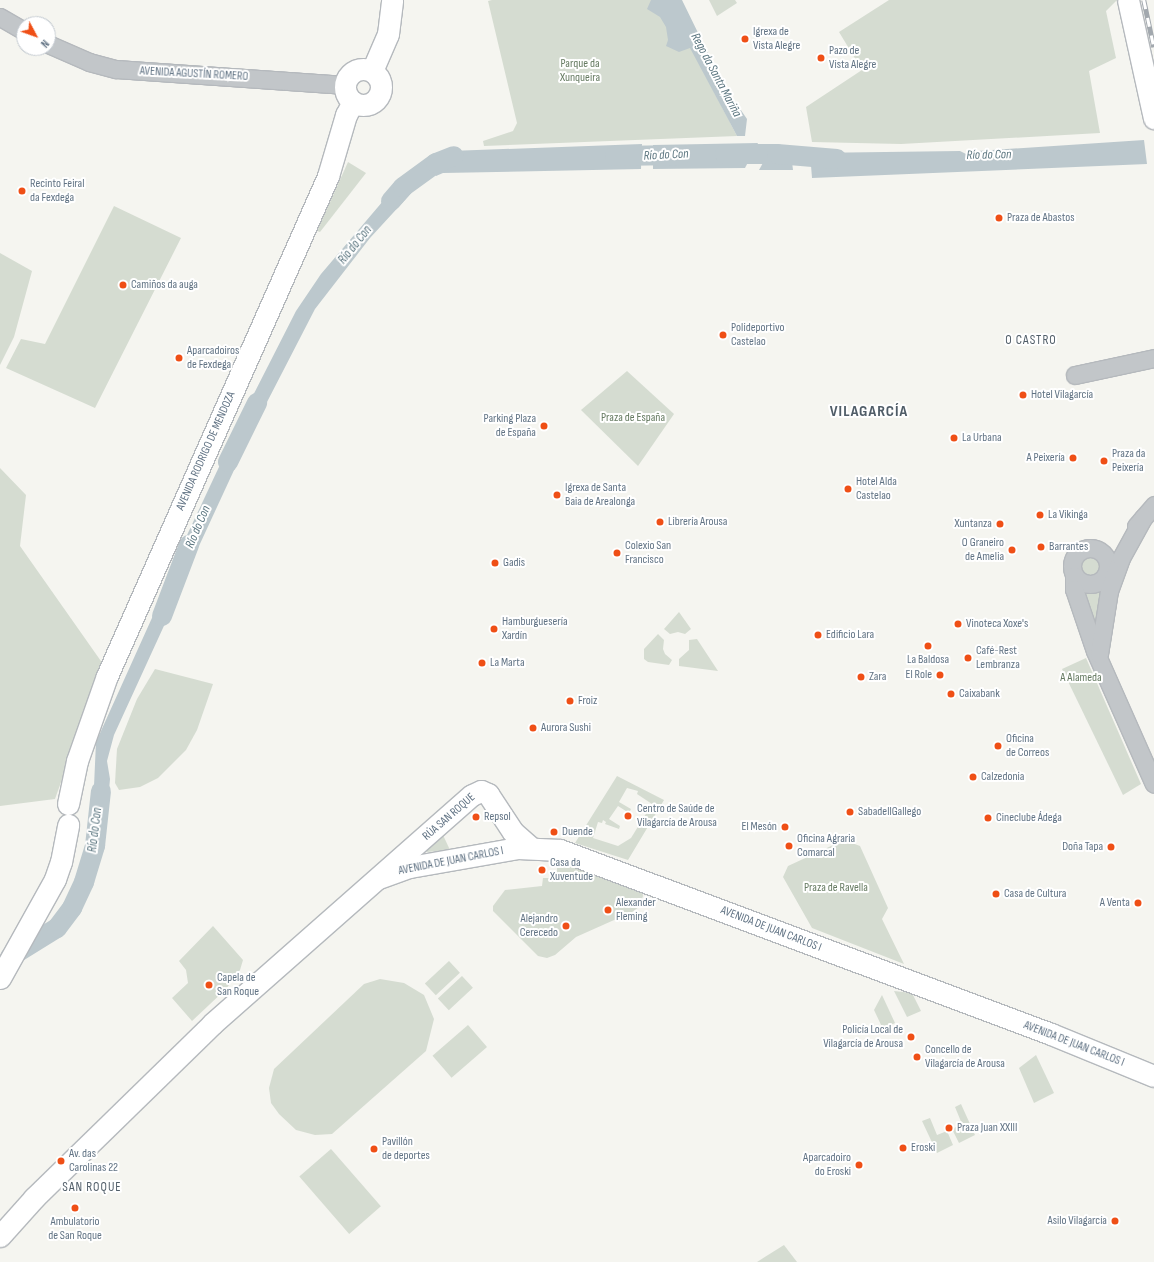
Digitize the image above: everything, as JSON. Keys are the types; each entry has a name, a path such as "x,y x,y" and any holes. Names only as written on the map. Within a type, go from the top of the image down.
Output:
{"main road":[{"path":"372,71 388,34 392,0"},
{"path":"1128,0 1154,118"},
{"path":"1139,0 1154,67"},
{"path":"363,69 372,71 380,79 380,95 367,105 349,93 354,72 363,69"},
{"name":"AVENIDA RODRIGO DE MENDOZA","path":"2,974 32,920 61,862 68,826 59,822 57,815 61,806 68,804 77,761 107,676 326,181 346,115 349,93"},
{"name":"RÚA SAN ROQUE","path":"379,878 478,792 485,792 492,797 513,832 530,847"},
{"name":"AVENIDA DE JUAN CARLOS I","path":"379,878 410,867 530,847 560,850 597,862 1154,1076"},
{"path":"0,1236 24,1208 212,1024 358,893 379,878"}],"street":[{"path":"0,17 16,26"},
{"name":"AVENIDA AGUSTÍN ROMERO","path":"56,48 89,62 116,70 349,93"},
{"path":"1075,375 1154,358"},
{"path":"1074,576 1082,583 1092,584 1102,580 1143,518 1154,505"},
{"path":"1112,563 1095,548 1084,548 1072,560 1074,589 1087,630 1099,649 1154,784"},
{"path":"1099,649 1110,591 1112,563"}],"green space":[{"name":"Parque da Xunqueira","path":"666,0 737,136 484,146 483,141 513,131 517,123 488,1"},
{"path":"709,0 735,0 737,3 717,16"},
{"path":"889,0 1117,0 1106,11 1116,58 1089,71 1100,133 901,144 812,142 806,107 862,70 839,32"},
{"path":"348,162 366,173 320,232 317,231"},
{"path":"114,206 181,238 95,408 6,368 21,339 45,344"},
{"path":"0,253 32,271 14,337 0,365"},
{"name":"Praza de España","path":"627,371 674,414 638,466 581,410"},
{"path":"0,468 26,495 20,546 103,664 55,799 0,806"},
{"path":"1091,555 1100,558 1103,567 1100,576 1091,579 1082,576 1079,567 1082,558"},
{"path":"1103,586 1095,629 1083,590"},
{"path":"679,612 691,629 685,634 678,632 670,634 664,629"},
{"path":"658,634 664,640 663,649 665,654 672,660 669,665 648,662 644,659 644,649"},
{"path":"697,639 718,671 679,666 679,659 689,650 689,640"},
{"name":"A Alameda","path":"1086,658 1141,784 1123,795 1062,669"},
{"path":"155,669 213,684 197,730 186,750 158,778 140,787 119,790 115,783 117,749 137,699"},
{"path":"617,776 664,800 628,860 575,843","holes":["627,788 638,791 637,794 652,804 631,838 618,846 593,838 598,822 602,823 603,820 606,822 605,824 619,829 620,826 609,819 618,806 629,813 631,809 619,802"]},
{"path":"442,833 450,850 427,852 425,850"},
{"name":"Praza de Ravella","path":"844,840 860,846 888,908 882,919 904,964 812,928 783,877 788,866"},
{"path":"557,859 642,891 643,896 639,907 632,912 576,937 555,955 547,958 538,956 493,911 493,906 505,890 542,886 543,878 557,878"},
{"path":"213,926 243,960 240,970 226,989 192,1021 172,998 188,983 186,970 179,961"},
{"path":"449,961 460,973 436,995 425,984"},
{"path":"462,976 473,988 449,1010 438,999"},
{"path":"380,979 404,983 424,995 434,1019 426,1051 332,1134 315,1135 296,1130 279,1114 271,1103 269,1088 274,1069 364,984"},
{"path":"894,991 912,993 921,1011 907,1017"},
{"path":"882,995 895,1023 883,1029 874,1010"},
{"path":"468,1025 487,1047 452,1078 433,1056"},
{"path":"1036,1055 1054,1093 1034,1103 1019,1068"},
{"path":"961,1104 975,1135 959,1143 952,1129 962,1124 955,1107"},
{"path":"930,1118 937,1135 947,1131 953,1145 937,1153 922,1121"},
{"path":"331,1149 381,1206 349,1234 299,1177"},
{"path":"784,1245 797,1262 757,1262"}],"water":[{"name":"Rego da Santa Mariña","path":"651,0 682,0 723,84 747,119 745,136 737,136 690,48 679,52 666,46 668,40 666,27 660,17 647,9"},
{"path":"1144,140 1147,164 812,178 810,153 960,151 968,155 977,151"},
{"path":"758,143 745,168 653,169 653,145"},
{"path":"642,144 641,169 443,173 436,176 425,160 450,151"},
{"path":"773,145 791,153 793,170 759,170"},
{"path":"406,174 415,189 370,238 315,309 252,431 238,425 296,311 321,274"},
{"path":"234,435 247,442 187,572 174,568 180,550"},
{"path":"167,591 179,593 114,735 107,761 110,779 107,813 98,817 93,808 96,742 156,609"}],"waterway":[{"name":"Río do Con","path":"725,154 777,154 837,159"},
{"name":"Río do Con","path":"615,156 681,155"},
{"name":"Río do Con","path":"391,201 403,187 436,163 454,156"},
{"name":"Río do Con","path":"228,462 257,403"},
{"name":"Río do Con","path":"162,616 189,545"},
{"name":"Río do Con","path":"10,957 57,928 72,908 84,882 95,846 101,791"}],"railway":[{"path":"1144,0 1154,47"}],"place":[{"name":"Igrexa de Vista Alegre","path":"745,39"},
{"name":"Pazo de Vista Alegre","path":"821,58"},
{"name":"Recinto Feiral da Fexdega","path":"22,191"},
{"name":"Praza de Abastos","path":"999,218"},
{"name":"Camiños da auga","path":"123,285"},
{"name":"Polideportivo Castelao","path":"723,335"},
{"name":"Aparcadoiros de Fexdega","path":"179,358"},
{"name":"Hotel Vilagarcía","path":"1023,395"},
{"name":"Parking Plaza de España","path":"544,426"},
{"name":"La Urbana","path":"954,438"},
{"name":"A Peixería","path":"1073,458"},
{"name":"Praza da Peixería","path":"1104,461"},
{"name":"Hotel Alda Castelao","path":"848,489"},
{"name":"Igrexa de Santa Baia de Arealonga","path":"557,495"},
{"name":"La Vikinga","path":"1040,515"},
{"name":"Librería Arousa","path":"660,522"},
{"name":"Xuntanza","path":"1000,524"},
{"name":"Barrantes","path":"1041,547"},
{"name":"O Graneiro de Amelia","path":"1012,550"},
{"name":"Colexio San Francisco","path":"617,553"},
{"name":"Gadis","path":"495,563"},
{"name":"Vinoteca Xoxe's","path":"958,624"},
{"name":"Hamburguesería Xardín","path":"494,629"},
{"name":"Edificio Lara","path":"818,635"},
{"name":"La Baldosa","path":"928,646"},
{"name":"Café-Rest Lembranza","path":"968,658"},
{"name":"La Marta","path":"482,663"},
{"name":"El Role","path":"940,675"},
{"name":"Zara","path":"861,677"},
{"name":"Caixabank","path":"951,694"},
{"name":"Froiz","path":"570,701"},
{"name":"Aurora Sushi","path":"533,728"},
{"name":"Oficina de Correos","path":"998,746"},
{"name":"Calzedonia","path":"973,777"},
{"name":"SabadellGallego","path":"850,812"},
{"name":"Centro de Saúde de Vilagarcía de Arousa","path":"628,816"},
{"name":"Repsol","path":"476,817"},
{"name":"Cineclube Ádega","path":"988,818"},
{"name":"El Mesón","path":"785,827"},
{"name":"Duende","path":"554,832"},
{"name":"Oficina Agraria Comarcal","path":"789,846"},
{"name":"Doña Tapa","path":"1111,847"},
{"name":"Casa da Xuventude","path":"542,870"},
{"name":"Casa de Cultura","path":"996,894"},
{"name":"A Venta","path":"1138,903"},
{"name":"Alexander Fleming","path":"608,910"},
{"name":"Alejandro Cerecedo","path":"566,926"},
{"name":"Capela de San Roque","path":"209,985"},
{"name":"Policía Local de Vilagarcía de Arousa","path":"911,1037"},
{"name":"Concello de Vilagarcía de Arousa","path":"917,1057"},
{"name":"Praza Juan XXIII","path":"949,1128"},
{"name":"Eroski","path":"903,1148"},
{"name":"Pavillón de deportes","path":"374,1149"},
{"name":"Av. das Carolinas 22","path":"61,1161"},
{"name":"Aparcadoiro do Eroski","path":"859,1165"},
{"name":"Ambulatorio de San Roque","path":"75,1208"},
{"name":"Asilo Vilagarcía","path":"1115,1221"}],"district":[{"name":"O CASTRO","path":"1031,340"},
{"name":"VILAGARCÍA","path":"869,412"},
{"name":"SAN ROQUE","path":"92,1187"}]}
